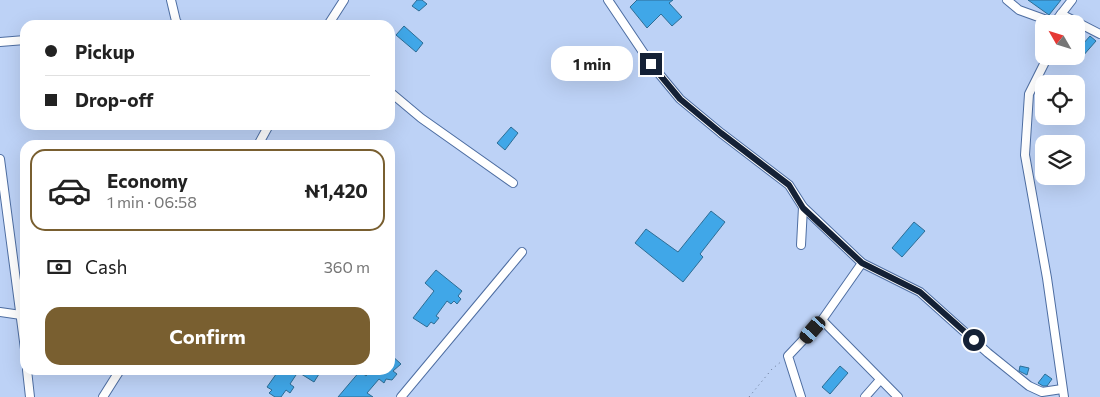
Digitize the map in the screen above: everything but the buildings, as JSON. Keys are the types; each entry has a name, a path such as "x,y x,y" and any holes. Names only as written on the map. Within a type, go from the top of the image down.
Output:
{"street":[{"path":"172,0 176,20"},
{"path":"331,20 344,0"},
{"path":"608,0 651,64 680,99 789,185 803,208 862,263 920,292 988,353 1029,386 1042,392 1063,393 1047,278 1025,155 1029,94 1044,65"},
{"path":"1007,0 1019,10 1035,16"},
{"path":"1072,0 1061,14 1100,34"},
{"path":"0,42 20,40"},
{"path":"395,96 421,118 513,183"},
{"path":"0,159 20,308"},
{"path":"801,245 803,208"},
{"path":"401,397 522,252"},
{"path":"801,397 788,356 822,320 862,263"},
{"path":"0,312 20,315"},
{"path":"822,320 898,397"},
{"path":"28,375 30,397"},
{"path":"103,397 117,375"},
{"path":"864,397 880,380"}],"path":[{"path":"749,397 772,369 788,356"}],"route":[{"path":"651,64 680,99 789,185 803,208 862,263 920,292 974,340"}]}
